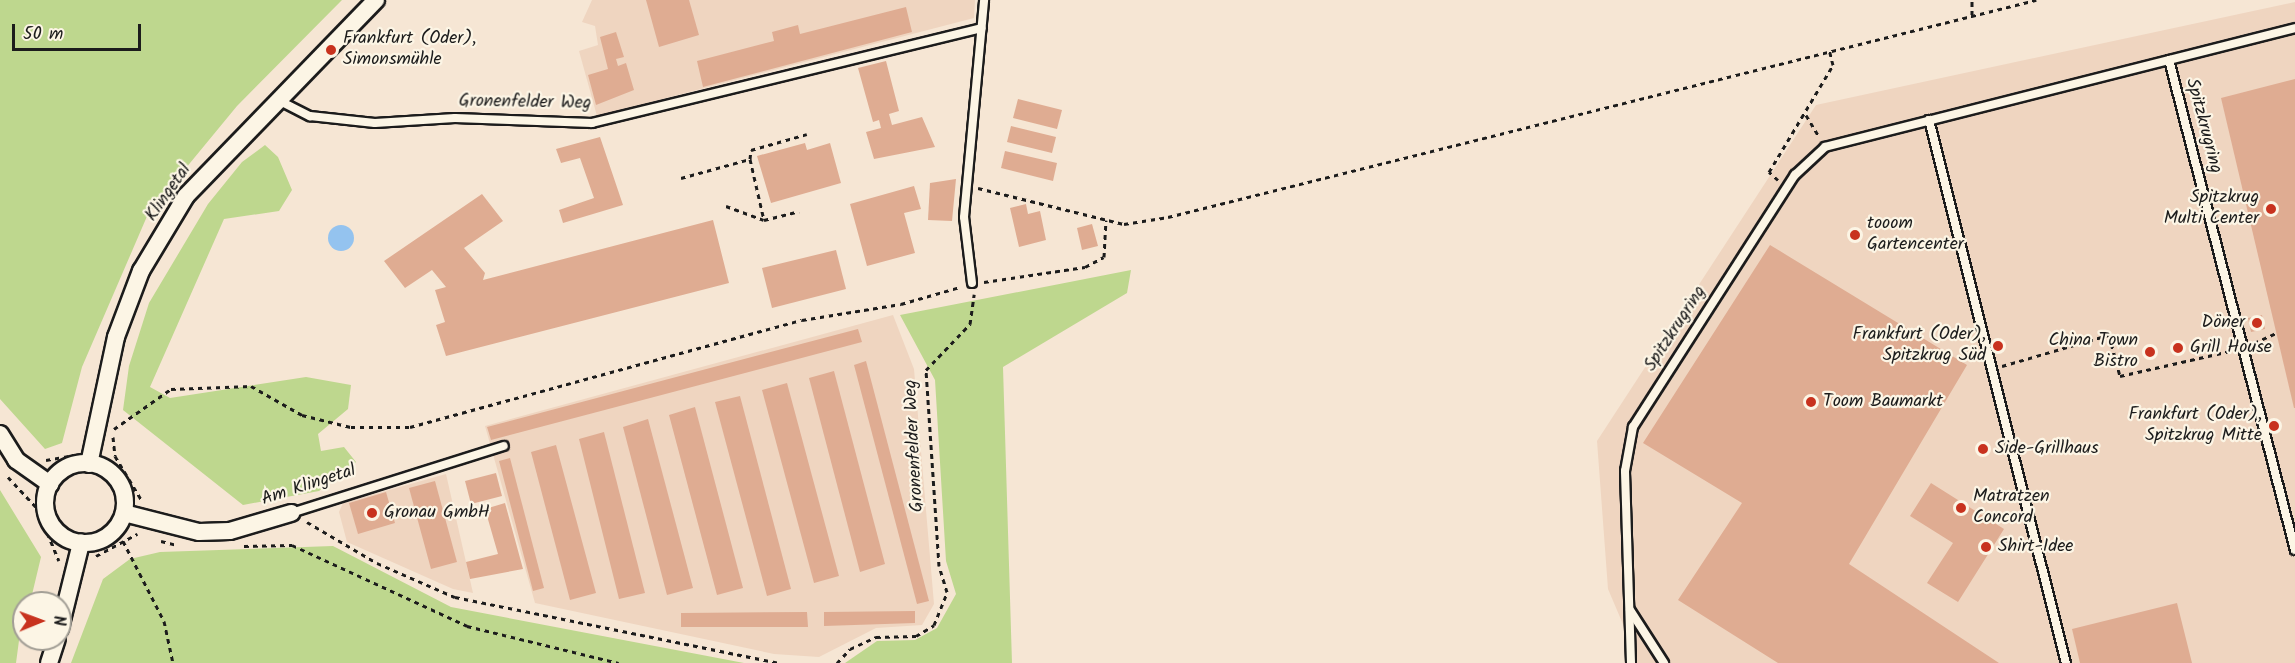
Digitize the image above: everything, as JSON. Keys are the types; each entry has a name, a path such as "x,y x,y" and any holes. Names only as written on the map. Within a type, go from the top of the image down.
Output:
{"street":[{"name":"Klingetal","path":"88,464 116,337 141,271 186,196 277,99 376,0"},
{"path":"0,434 16,460 50,484"},
{"path":"88,464 118,480 124,513 103,539 81,543 68,540 50,522 46,503 50,484 66,468 88,464"},
{"name":"Am Klingetal","path":"124,513 148,527 199,532 230,531 291,513"},
{"path":"69,591 81,543"}],"lane":[{"path":"972,283 964,217 984,0"},
{"name":"Gronenfelder Weg","path":"277,99 310,116 375,123 455,118 592,123 982,28"},
{"name":"Spitzkrugring","path":"1630,663 1625,471 1633,427 1787,187 1825,147 2295,28"},
{"name":"Spitzkrugring","path":"2169,60 2245,348 2295,550"},
{"path":"1929,120 2066,663"},
{"name":"Am Klingetal","path":"291,513 504,446"},
{"path":"1629,609 1664,663"}],"path":[{"path":"1972,0 1972,15"},
{"path":"967,186 1124,224 1168,217 1829,49 2036,0"},
{"path":"1787,187 1769,172 1806,115 1833,65 1829,49"},
{"path":"1806,115 1825,147"},
{"path":"764,220 750,159 751,150 807,134"},
{"path":"681,178 750,159"},
{"path":"726,206 764,220 799,211"},
{"path":"114,429 171,389 252,386 302,416 351,427 411,427 768,328 901,304 972,283 1085,267 1104,257 1106,220"},
{"name":"Gronenfelder Weg","path":"837,663 850,649 876,637 916,636 934,625 946,592 939,566 926,370 970,324 976,307 972,283"},
{"path":"1992,369 2109,335 2120,376 2245,348 2276,333"},
{"path":"115,419 115,456 146,506 148,527 166,545 189,545"},
{"path":"0,471 37,508 59,565"},
{"path":"291,513 377,563 454,597 778,663"},
{"path":"91,565 94,557 148,527"},
{"path":"123,540 164,621 173,663"},
{"path":"234,545 292,545 467,626 619,663"}],"shaded area":[{"path":"592,0 975,0 974,18 597,116 579,51 598,45 595,26 582,22"},
{"path":"2295,2 2295,663 1625,663 1628,636 1608,589 1597,441 1816,105"},
{"path":"893,315 914,369 934,604 922,625 876,628 819,657 774,654 535,603 485,426"},
{"name":"Gronau GmbH","path":"446,474 473,593 453,589 347,542 339,512 343,503"}],"green space":[{"path":"0,0 342,0 237,106 148,214 82,367 62,443 45,449 0,399"},
{"path":"265,145 278,157 292,190 279,211 224,219 150,387 170,398 306,377 351,385 348,409 318,434 321,451 344,447 356,462 319,491 243,505 123,410 129,366 149,303 208,204 242,162"},
{"path":"1131,270 1127,293 1003,367 1012,663 845,663 877,641 915,640 937,628 956,594 946,561 935,380 900,315"},
{"path":"0,490 41,557 33,591 12,591 12,651 18,651 16,663 0,663"},
{"path":"333,546 451,607 744,663 71,663 103,579 130,559 160,552"}],"water":[{"path":"341,225 350,229 354,238 350,247 341,251 332,247 328,238 332,229"}],"building":[{"path":"646,0 689,0 699,35 659,47"},
{"path":"906,7 912,32 703,87 697,61 774,41 772,32 798,25 800,34"},
{"path":"616,32 624,57 616,59 618,66 626,63 634,90 596,105 588,75 608,69 600,37"},
{"path":"886,61 899,111 889,114 892,125 922,117 935,147 874,159 866,132 881,128 879,120 873,122 858,68"},
{"name":"Spitzkrug Multi Center","path":"2295,79 2295,408 2294,408 2221,98"},
{"path":"1018,99 1062,110 1057,129 1013,118"},
{"path":"1011,126 1056,137 1052,153 1007,142"},
{"path":"600,137 623,205 563,223 559,210 594,198 580,158 561,163 556,149"},
{"path":"805,143 807,150 830,143 841,183 771,203 757,156"},
{"path":"1005,151 1057,163 1053,181 1001,168"},
{"path":"956,179 952,221 928,220 930,183"},
{"path":"914,186 921,209 904,213 915,253 867,266 850,204"},
{"path":"482,194 503,221 464,248 485,273 483,280 713,220 729,283 446,356 436,325 445,322 435,290 446,287 432,270 405,288 384,261"},
{"path":"1026,204 1028,214 1040,211 1046,240 1019,247 1010,208"},
{"path":"1092,224 1098,246 1082,250 1077,228"},
{"path":"1770,245 1967,365 1849,564 1999,663 1778,663 1678,600 1742,503 1643,443"},
{"path":"836,250 846,289 772,308 762,268"},
{"name":"Döner","path":"2262,315 2265,329 2251,332 2248,318"},
{"path":"858,329 862,342 491,440 487,427"},
{"path":"866,361 929,601 917,604 854,365"},
{"path":"834,371 885,564 860,572 809,378"},
{"path":"787,383 839,576 814,583 762,390"},
{"path":"740,396 791,589 767,596 715,402"},
{"path":"695,407 743,588 717,595 669,415"},
{"path":"648,419 693,588 667,595 623,427"},
{"path":"604,432 645,593 619,599 579,439"},
{"path":"556,445 596,593 570,600 531,452"},
{"path":"510,458 544,588 533,591 499,461"},
{"path":"496,473 502,496 471,504 465,481"},
{"path":"435,481 457,562 431,569 409,488"},
{"path":"1931,483 2004,529 1958,602 1927,583 1953,543 1910,516"},
{"name":"Gronau GmbH","path":"386,492 395,523 358,534 349,503"},
{"path":"505,503 523,569 470,579 466,562 498,554 485,509"},
{"path":"2177,603 2192,663 2080,663 2072,629"},
{"path":"915,611 915,623 824,626 824,612"},
{"path":"807,612 808,627 681,627 681,613"}],"place":[{"name":"Frankfurt (Oder), Simonsmühle","path":"331,50"},
{"name":"Spitzkrug Multi Center","path":"2271,209"},
{"name":"tooom Gartencenter","path":"1855,235"},
{"name":"Döner","path":"2257,323"},
{"name":"Frankfurt (Oder), Spitzkrug Süd","path":"1998,346"},
{"name":"Grill House","path":"2178,348"},
{"name":"China Town Bistro","path":"2150,352"},
{"name":"Toom Baumarkt","path":"1811,402"},
{"name":"Frankfurt (Oder), Spitzkrug Mitte","path":"2274,426"},
{"name":"Side-Grillhaus","path":"1983,449"},
{"name":"Matratzen Concord","path":"1961,508"},
{"name":"Gronau GmbH","path":"372,513"},
{"name":"Shirt-Idee","path":"1986,547"}]}
